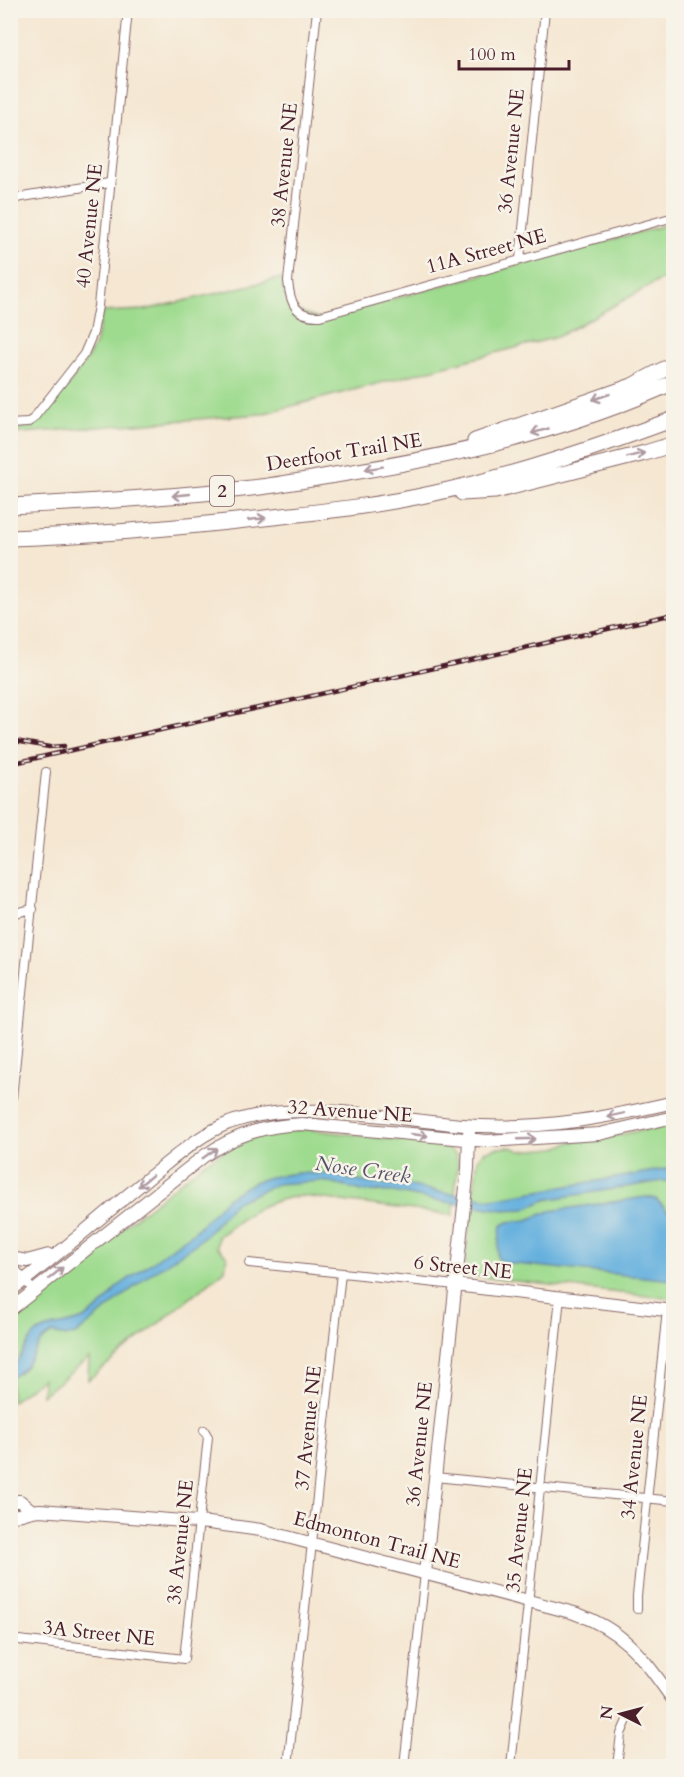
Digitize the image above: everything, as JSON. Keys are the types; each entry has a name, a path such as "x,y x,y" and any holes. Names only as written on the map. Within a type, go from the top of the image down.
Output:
{"highway":[{"path":"432,459 483,437 632,386 674,364"},
{"name":"Deerfoot Trail NE","path":"10,506 113,501 262,487 432,459 574,421 674,382"},
{"name":"2","path":"10,538 74,536 180,527 339,510 435,494 575,455 674,419"},
{"path":"435,494 495,491 674,444"},
{"path":"10,543 74,536"}],"main road":[{"name":"32 Avenue NE","path":"10,1291 208,1133 230,1123 260,1115 296,1110 469,1126 500,1126 600,1119 674,1102"},
{"name":"32 Avenue NE","path":"10,1310 204,1156 235,1137 276,1126 302,1124 469,1141 549,1138 599,1134 674,1117"},
{"name":"36 Avenue NE","path":"425,1573 468,1168 469,1126"},
{"path":"10,1258 27,1261 59,1251"},
{"name":"6 Street NE","path":"455,1285 670,1310"},
{"name":"Edmonton Trail NE","path":"10,1501 20,1501 31,1510"},
{"name":"Edmonton Trail NE","path":"10,1516 18,1516 31,1510 261,1530 528,1600 593,1619 613,1630 629,1643 674,1701"}],"street":[{"name":"40 Avenue NE","path":"10,424 27,423 33,419 84,354 93,333 98,306 128,10"},
{"name":"38 Avenue NE","path":"307,316 296,308 290,297 288,281 317,10"},
{"name":"36 Avenue NE","path":"520,259 545,10"},
{"path":"10,199 109,183"},
{"name":"11A Street NE","path":"307,316 320,316 674,217"},
{"path":"10,1117 46,772"},
{"path":"10,914 33,909"},
{"path":"10,1263 34,1291"},
{"name":"6 Street NE","path":"249,1263 455,1285"},
{"name":"37 Avenue NE","path":"288,1767 341,1273"},
{"name":"35 Avenue NE","path":"511,1767 560,1297"},
{"name":"34 Avenue NE","path":"638,1609 637,1596 646,1498 670,1310"},
{"name":"38 Avenue NE","path":"184,1659 208,1437 204,1430"},
{"path":"435,1477 674,1501"},
{"name":"36 Avenue NE","path":"404,1767 425,1573"},
{"name":"3A Street NE","path":"10,1639 184,1659"},
{"path":"617,1767 621,1734 628,1718"}],"green space":[{"path":"673,223 673,273 557,337 261,414 11,434 11,429 32,426 66,389 95,345 102,312 145,310 282,278 287,302 296,310 319,319"},
{"path":"673,1124 673,1299 471,1276 466,1270 465,1260 478,1158 484,1152 511,1147 521,1151 556,1148 571,1142"},
{"path":"305,1129 426,1143 448,1149 456,1155 458,1162 453,1215 302,1196 267,1204 247,1215 218,1237 217,1247 227,1256 225,1270 88,1380 89,1358 42,1395 43,1378 11,1402 11,1316 204,1163 235,1144 267,1133"}],"water":[{"path":"673,1168 673,1182 663,1181 545,1200 525,1209 504,1210 393,1192 362,1191 322,1181 277,1184 234,1203 209,1232 194,1245 149,1275 78,1333 66,1337 53,1333 47,1337 39,1344 26,1366 11,1378 11,1369 38,1332 87,1317 106,1301 116,1288 194,1232 228,1197 254,1182 297,1173 333,1174 377,1184 407,1185 492,1199"},
{"path":"646,1197 656,1199 673,1216 673,1280 506,1263 499,1260 497,1256 501,1226 508,1222 527,1220 550,1211"}],"railway":[{"path":"10,764 674,614"},
{"path":"10,740 49,747 64,746"}],"water label":[{"name":"Nose Creek","path":"363,1170"}]}
